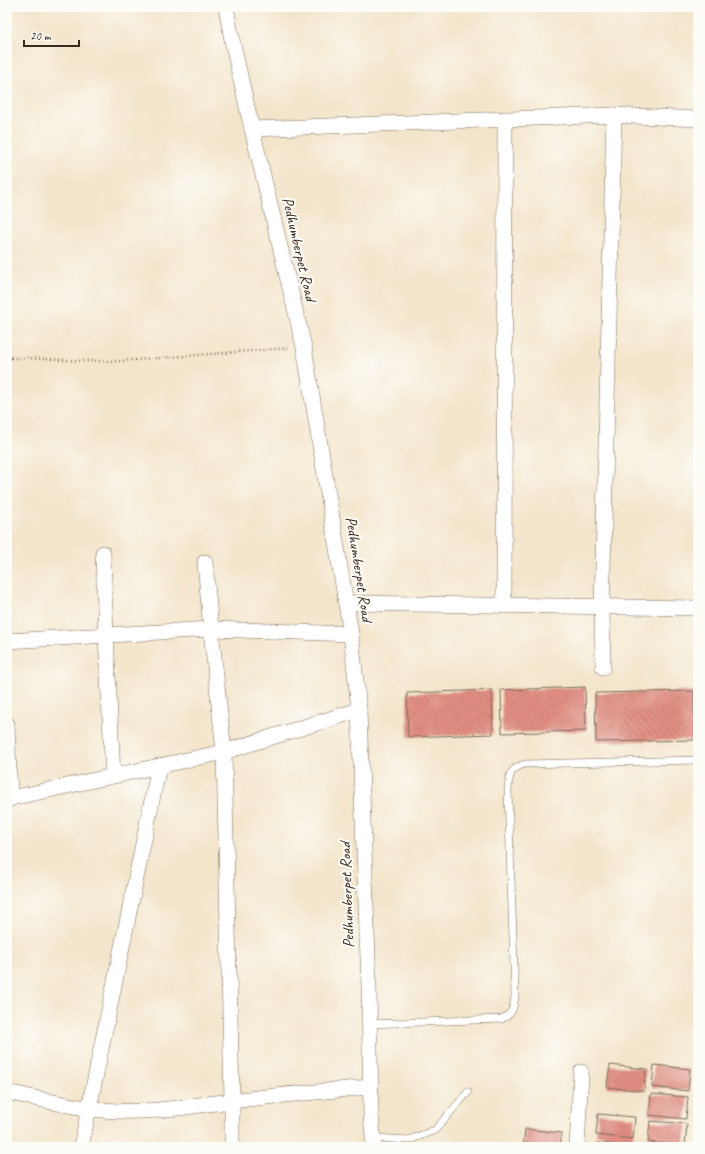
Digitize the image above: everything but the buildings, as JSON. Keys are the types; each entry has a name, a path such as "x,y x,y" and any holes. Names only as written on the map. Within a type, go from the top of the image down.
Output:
{"street":[{"name":"Pedhumberpet Road","path":"226,7 252,129 304,347 351,634 359,710 371,1115 374,1142"},
{"path":"252,129 614,115 698,119"},
{"path":"603,667 602,607 614,115"},
{"path":"504,605 505,119"},
{"path":"103,553 113,776"},
{"path":"206,562 211,629 224,752 232,1147"},
{"path":"346,603 698,608"},
{"path":"7,641 211,629 351,634"},
{"path":"7,724 9,799 224,752 359,710"},
{"path":"81,1147 159,766"},
{"path":"577,1147 581,1072"},
{"path":"7,1092 89,1108 117,1111 158,1111 232,1101 371,1087"}],"lane":[{"path":"369,1024 501,1019 509,1016 514,1009 515,996 508,791 509,777 516,767 525,764 698,760"},
{"path":"374,1142 409,1140 434,1130 468,1092"}],"path":[{"path":"7,358 121,361 304,347"}]}
